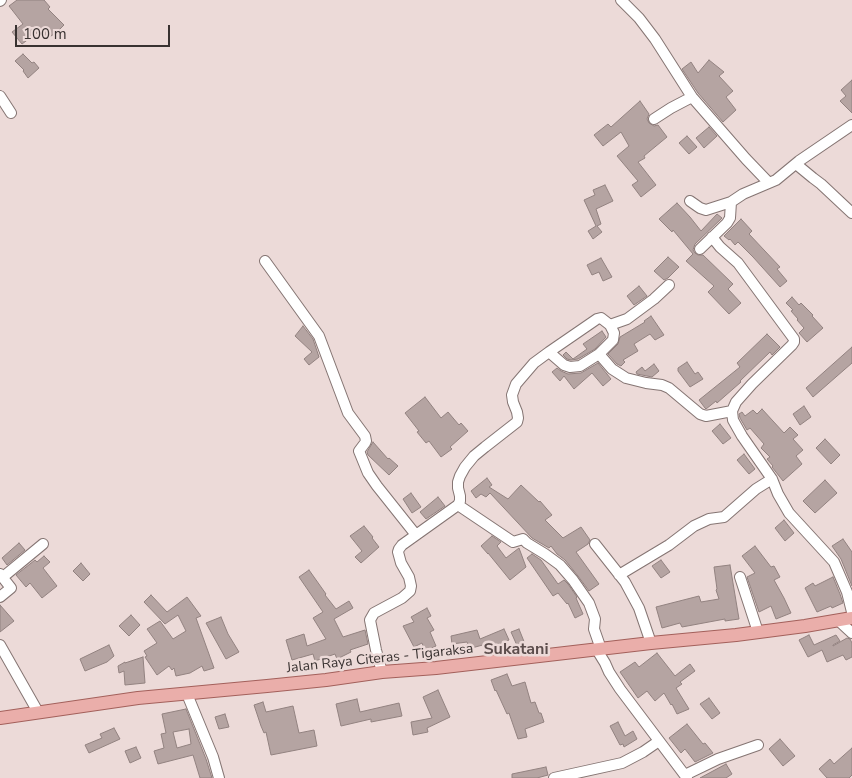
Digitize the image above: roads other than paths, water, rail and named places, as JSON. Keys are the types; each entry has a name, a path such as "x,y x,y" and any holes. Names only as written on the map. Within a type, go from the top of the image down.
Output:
{"main road":[{"name":"Jalan Raya Citeras - Tigaraksa","path":"0,718 138,698 316,681 382,672 599,650 758,632 852,618"}],"street":[{"path":"622,0 654,40 692,97 769,183"},
{"path":"0,96 11,113"},
{"path":"654,119 692,97"},
{"path":"690,201 706,210 731,202 743,194 776,180 852,125"},
{"path":"796,164 852,212"},
{"path":"700,249 727,223 730,218 731,202"},
{"path":"712,237 738,263 794,339 794,342 785,352 736,402 732,411 733,420 772,479 789,513 834,562 847,592 852,612"},
{"path":"265,261 319,336 348,413 365,436 366,441 359,451 368,473 416,535"},
{"path":"610,325 628,318 654,299 669,285"},
{"path":"382,672 370,620 374,613 402,598 410,590 409,577 401,563 398,552 399,548 458,505 460,501 458,482 462,472 474,456 516,422 518,418 512,395 516,384 534,363 549,352 596,319 601,318 610,325 614,333 613,340 599,354 580,366 570,367 564,365 549,352"},
{"path":"599,354 612,369 626,378 646,383 662,384 700,414 706,416 732,411"},
{"path":"619,575 669,545 694,526 709,519 724,516 756,489 772,479"},
{"path":"458,505 513,542 523,539 560,565 574,580 589,602 599,650 609,672 686,777 718,759 758,745"},
{"path":"0,598 11,588 1,576 43,544"},
{"path":"595,544 625,582 640,608 651,643"},
{"path":"740,578 758,632"},
{"path":"838,620 852,633"},
{"path":"0,645 38,712"},
{"path":"187,694 219,778"},
{"path":"554,778 622,763 644,752 659,741"}],"district":[{"name":"Sukatani","path":"516,650"}]}
